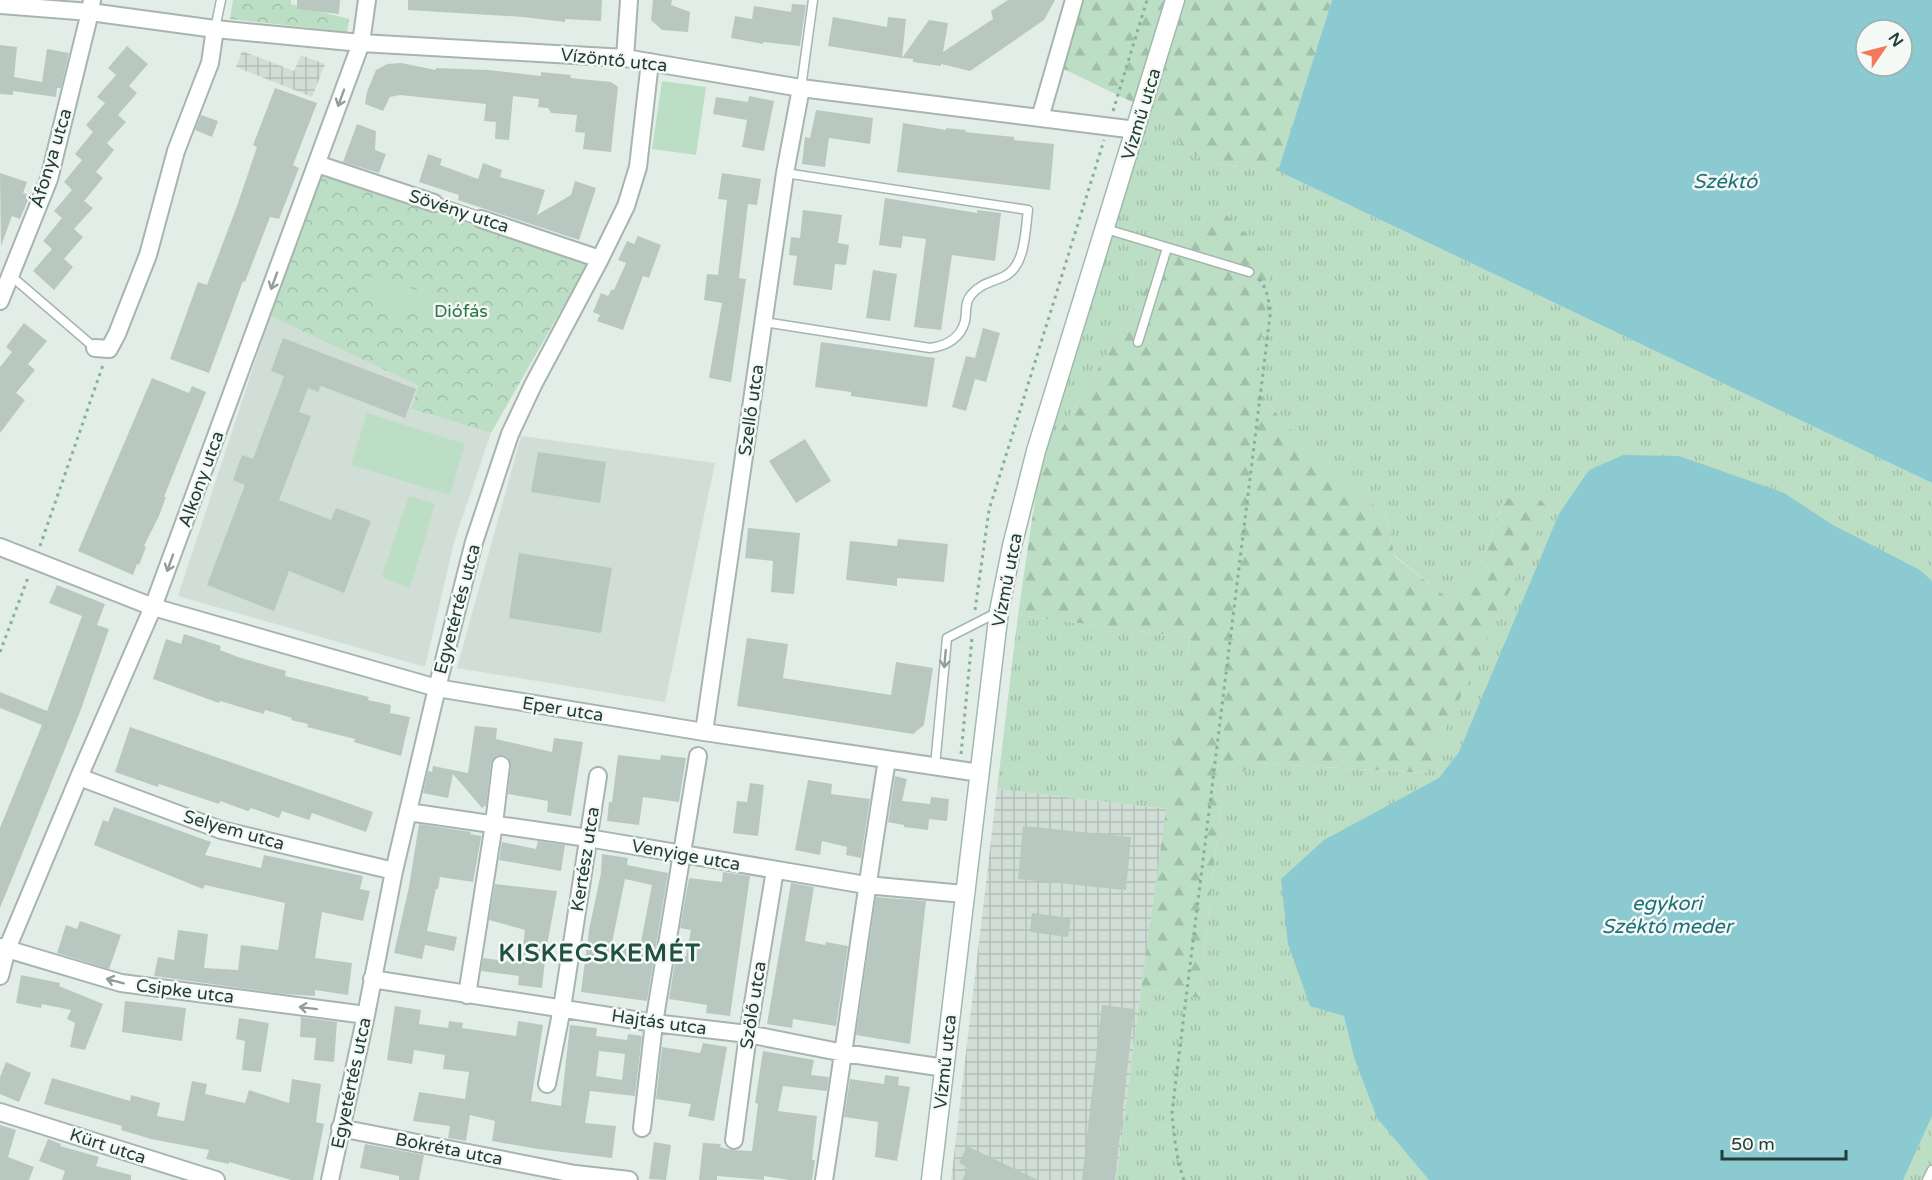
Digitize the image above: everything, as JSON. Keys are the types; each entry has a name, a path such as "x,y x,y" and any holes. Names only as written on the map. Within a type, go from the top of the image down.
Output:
{"main road":[{"name":"Vízmű utca","path":"931,1180 999,611 1012,546 1036,451 1106,230 1175,0"}],"street":[{"name":"Alkony utca","path":"0,976 4,948 153,607 361,43 367,0"},
{"path":"625,58 629,0"},
{"path":"1040,118 1074,0"},
{"name":"Vízöntő utca","path":"0,5 91,6 215,29 361,43 625,58 801,88 1136,130"},
{"name":"Áfonya utca","path":"0,301 49,179 91,6"},
{"path":"102,348 117,334 148,255 176,151 210,63 215,29"},
{"name":"Egyetértés utca","path":"334,1179 340,1128 366,1015 394,872 474,542 510,435 533,385 626,206 638,167 651,62"},
{"name":"Szellő utca","path":"704,732 784,173 801,88"},
{"name":"Sövény utca","path":"317,164 600,259"},
{"name":"Eper utca","path":"0,547 153,607 303,643 437,688 704,732 980,773"},
{"path":"642,1128 654,1023 698,756"},
{"path":"824,1180 844,1053 866,885 887,760"},
{"path":"467,995 501,765"},
{"name":"Kertész utca","path":"548,1084 598,776"},
{"name":"Selyem utca","path":"79,777 221,830 394,872"},
{"name":"Venyige utca","path":"408,812 588,838 866,885 964,894"},
{"name":"Szőlő utca","path":"734,1140 748,1034 775,870"},
{"name":"Csipke utca","path":"4,948 121,983 366,1015"},
{"name":"Hajtás utca","path":"372,979 654,1023 748,1034 844,1053 945,1068"},
{"name":"Kürt utca","path":"0,1112 216,1180"},
{"name":"Bokréta utca","path":"340,1128 575,1174 628,1180"}],"lane":[{"path":"215,29 221,0"},
{"path":"801,88 813,0"},
{"path":"764,322 930,348 951,342 962,329 968,300 972,294 986,282 1008,275 1018,263 1028,210 784,173"},
{"path":"1106,230 1249,272"},
{"path":"1138,342 1167,248"},
{"path":"10,275 102,348"},
{"path":"935,766 947,638 999,611"},
{"path":"1927,1180 1932,1170"}],"path":[{"path":"1184,1180 1175,1143 1172,1112 1270,316 1265,287 1249,272"},
{"path":"0,652 34,562 102,348"}],"shaded area":[{"path":"242,51 294,71 301,55 325,64 312,97 236,67"},
{"path":"270,316 419,386 411,409 491,433 454,542 425,667 178,596"},
{"path":"521,436 715,463 665,702 457,668"},
{"path":"997,789 1167,809 1116,1180 951,1180"}],"green space":[{"path":"233,0 291,0 291,4 349,19 347,32 230,19"},
{"path":"1069,0 1332,0 1278,171 1212,164 1182,147 1174,125 1151,111 1049,62"},
{"path":"662,81 706,87 696,155 652,149"},
{"name":"egykori Széktó meder","path":"1151,111 1174,125 1182,147 1212,164 1278,171 1932,483 1932,1180 1116,1180 1141,989 1199,998 1223,786 1255,763 1425,773 1503,500 1479,568 1446,597 1395,556 1385,513 1332,475 1259,394 1259,355 1177,237 1040,465"},
{"name":"Diófás","path":"321,169 587,265 491,433 411,409 419,386 270,316"},
{"path":"1226,215 1272,259 1259,355 1259,394 1332,475 1385,513 1395,557 1446,597 1479,568 1503,500 1533,493 1548,508 1425,773 1255,763 1223,786 1199,998 1141,989 1190,638 1018,615 1040,465 1177,237"},
{"path":"371,276 462,304 456,326 366,297"},
{"path":"367,413 465,444 450,495 351,465"},
{"path":"409,496 435,504 410,588 382,577"},
{"path":"1018,615 1190,638 1167,809 997,789"}],"water":[{"name":"Széktó","path":"1332,0 1932,0 1932,483 1278,171"},
{"name":"egykori Széktó meder","path":"1623,455 1679,456 1784,493 1833,525 1920,570 1932,581 1932,1116 1903,1180 1429,1180 1377,1118 1354,1057 1344,1016 1310,1006 1288,944 1281,879 1324,840 1439,778 1459,752 1559,514 1589,470"}],"building":[{"path":"297,0 340,0 339,14 297,9"},
{"path":"408,0 602,0 601,21 565,19 565,22 408,10"},
{"path":"653,0 672,0 671,5 690,12 688,32 662,30 651,20"},
{"path":"1008,0 1055,0 1044,20 970,71 941,64 941,66 913,62 913,59 902,58 929,20 948,23 943,52 993,19 991,11"},
{"path":"792,4 806,5 800,46 763,42 763,44 731,38 735,16 752,19 754,6 791,12"},
{"path":"833,17 887,27 888,17 906,19 902,58 828,46"},
{"path":"0,45 17,47 14,77 42,82 47,49 69,53 61,88 57,88 56,97 13,91 13,95 0,94"},
{"path":"127,46 148,64 129,86 137,93 118,115 126,122 107,143 114,150 96,172 103,178 84,201 93,208 74,229 83,237 64,259 73,267 54,290 33,271 52,249 43,241 62,218 54,211 72,190 64,182 82,160 75,154 93,132 86,125 105,103 97,97 116,75 108,68"},
{"path":"401,63 436,70 436,68 489,70 541,76 541,72 571,75 570,78 611,82 618,87 611,152 583,149 585,133 575,132 577,115 551,113 548,108 538,107 539,99 513,96 509,140 495,139 496,122 484,121 486,104 400,95 390,97 383,111 365,104 376,70 387,64"},
{"path":"275,88 317,103 293,165 299,168 279,219 270,217 245,282 243,281 209,373 170,359 198,282 207,285 237,206 257,147 253,145"},
{"path":"749,96 774,101 764,151 742,147 747,120 713,114 716,97 748,102"},
{"path":"816,110 873,118 870,144 829,138 825,167 802,164 805,137 810,138"},
{"path":"201,115 218,121 212,137 195,130"},
{"path":"903,123 1054,144 1050,190 897,172"},
{"path":"357,124 376,131 375,150 386,154 379,173 343,162"},
{"path":"428,154 442,159 440,165 478,179 483,163 502,170 500,177 545,190 537,215 571,195 575,181 596,188 579,240 458,200 459,195 419,182"},
{"path":"0,173 27,182 23,193 30,195 20,219 12,216 1,246"},
{"path":"722,173 761,179 757,205 748,204 739,278 746,279 731,382 709,378 722,303 704,300 707,274 718,275 727,200 718,199"},
{"path":"885,198 977,213 977,210 1001,213 995,261 952,255 941,330 914,327 926,239 903,236 901,248 879,245"},
{"path":"803,210 842,215 838,243 849,245 846,265 835,264 832,290 793,285 797,256 789,255 791,237 800,238"},
{"path":"638,236 661,245 649,278 643,276 623,330 597,321 600,315 593,312 601,293 608,296 612,289 614,290 626,263 618,260 627,241 634,244"},
{"path":"873,270 897,274 890,321 866,318"},
{"path":"24,323 47,341 28,364 35,370 16,393 25,400 0,433 0,367 12,352 6,347"},
{"path":"983,328 1000,333 986,382 975,379 966,411 952,407 966,356 975,358"},
{"path":"283,338 416,389 405,418 321,386 318,392 308,388 299,412 311,416 279,500 331,520 336,508 371,521 344,593 289,571 274,611 207,585 245,485 233,480 242,455 253,459 284,376 271,371"},
{"path":"821,342 935,358 927,407 851,396 851,392 815,387"},
{"path":"152,378 189,393 192,386 206,392 164,497 166,497 159,516 133,575 78,551"},
{"path":"805,439 831,481 796,503 769,461"},
{"path":"538,452 606,462 600,503 531,492"},
{"path":"748,528 800,533 794,594 771,592 773,561 745,558"},
{"path":"898,539 948,544 944,582 897,578 897,586 846,580 850,541 897,546"},
{"path":"519,553 612,568 601,633 509,618"},
{"path":"57,585 105,604 97,625 109,629 80,712 0,908 0,828 42,725 0,708 0,692 47,711 82,616 49,603"},
{"path":"184,634 221,646 220,650 238,657 286,671 285,676 369,697 368,700 391,705 390,713 410,717 401,756 354,742 355,739 307,727 308,724 291,720 292,718 265,710 264,714 220,701 219,703 153,679 166,639 181,644"},
{"path":"747,638 788,644 783,678 891,695 896,662 933,668 924,725 913,734 737,706"},
{"path":"475,726 497,728 496,739 552,752 554,738 583,742 571,816 547,812 548,801 508,794 511,766 508,757 503,755 496,756 491,763 486,805 482,808 453,774 448,798 423,793 428,771 432,772 433,766 468,773"},
{"path":"130,727 373,812 366,832 312,813 309,820 282,811 279,818 251,808 248,811 159,784 158,787 115,772"},
{"path":"618,755 660,760 661,755 686,758 679,802 643,797 639,825 607,821 609,802 612,802"},
{"path":"895,776 907,779 902,801 930,804 931,797 949,799 947,821 929,819 928,830 888,822"},
{"path":"808,780 832,784 831,794 870,799 861,858 846,855 847,847 822,841 820,855 795,850"},
{"path":"750,783 764,785 758,836 733,833 737,801 747,802"},
{"path":"114,807 211,842 205,855 261,868 264,855 363,876 360,889 370,891 363,921 322,912 315,958 352,963 348,995 315,990 315,996 283,994 154,976 158,957 174,960 178,930 208,934 204,968 238,970 241,945 278,950 285,903 205,885 203,889 94,845 103,820 108,822"},
{"path":"419,824 471,832 470,834 481,836 473,882 440,877 438,889 436,889 427,931 457,937 454,951 425,945 422,959 394,953 409,887"},
{"path":"1023,826 1131,837 1126,890 1018,879"},
{"path":"538,841 565,845 561,871 499,860 502,842 536,849"},
{"path":"602,854 628,858 627,865 668,873 647,1001 581,992 589,930 601,873","holes":["625,879 652,885 640,947 612,943"]},
{"path":"723,872 750,876 730,1016 706,1013 707,1005 669,999 676,955 686,957 691,930 680,928 689,878 722,882"},
{"path":"791,883 814,887 805,941 848,946 836,1026 793,1019 792,1028 767,1024"},
{"path":"495,884 557,891 542,988 518,985 519,976 481,971 483,958 521,963 525,930 489,920"},
{"path":"876,897 926,901 910,1044 856,1035"},
{"path":"1032,913 1071,918 1068,937 1030,932"},
{"path":"80,921 121,935 109,969 57,953 66,925 77,929"},
{"path":"21,975 60,983 59,986 103,1004 85,1050 70,1047 75,1023 67,1019 71,1010 42,1004 41,1008 16,1003"},
{"path":"125,1001 186,1008 182,1041 122,1032"},
{"path":"1102,1005 1134,1009 1115,1180 1082,1180"},
{"path":"395,1006 421,1010 419,1024 448,1028 449,1021 463,1023 462,1028 516,1036 518,1021 543,1025 531,1101 561,1106 570,1025 597,1028 596,1036 627,1040 628,1034 642,1036 635,1096 590,1091 585,1123 616,1126 612,1158 492,1141 495,1121 470,1115 466,1141 448,1138 450,1126 413,1121 419,1092 465,1099 469,1072 443,1069 445,1055 414,1050 412,1064 387,1060","holes":["599,1051 625,1054 622,1080 596,1076"]},
{"path":"301,1017 337,1022 334,1062 314,1060 316,1038 300,1037"},
{"path":"239,1018 269,1023 261,1072 242,1070 245,1041 236,1039"},
{"path":"703,1043 727,1047 714,1121 688,1116 691,1104 656,1099 662,1047 700,1053"},
{"path":"763,1051 814,1060 811,1075 829,1077 827,1091 783,1086 778,1111 817,1116 812,1180 789,1180 764,1176 764,1180 717,1176 717,1180 699,1180 703,1143 721,1144 720,1147 732,1150 752,1151 758,1104 755,1103"},
{"path":"6,1062 31,1073 19,1102 0,1094 0,1077"},
{"path":"885,1075 899,1077 898,1085 910,1087 897,1161 875,1157 878,1122 844,1117 850,1079 884,1084"},
{"path":"52,1078 130,1101 131,1095 160,1103 157,1116 184,1121 192,1081 207,1084 205,1094 245,1103 249,1090 289,1103 292,1079 321,1084 316,1122 324,1124 313,1180 291,1180 229,1162 229,1164 206,1159 209,1150 151,1139 121,1130 122,1126 44,1104"},
{"path":"0,1125 16,1130 8,1157 34,1167 29,1180 0,1180"},
{"path":"48,1139 61,1144 60,1146 99,1157 96,1166 131,1175 131,1180 62,1180 65,1171 39,1161"},
{"path":"654,1142 671,1145 666,1180 649,1179"},
{"path":"365,1144 424,1155 419,1180 399,1180 399,1176 360,1168"},
{"path":"967,1146 1038,1180 962,1180 968,1168 959,1163"}],"district":[{"name":"KISKECSKEMÉT","path":"600,953"}]}
